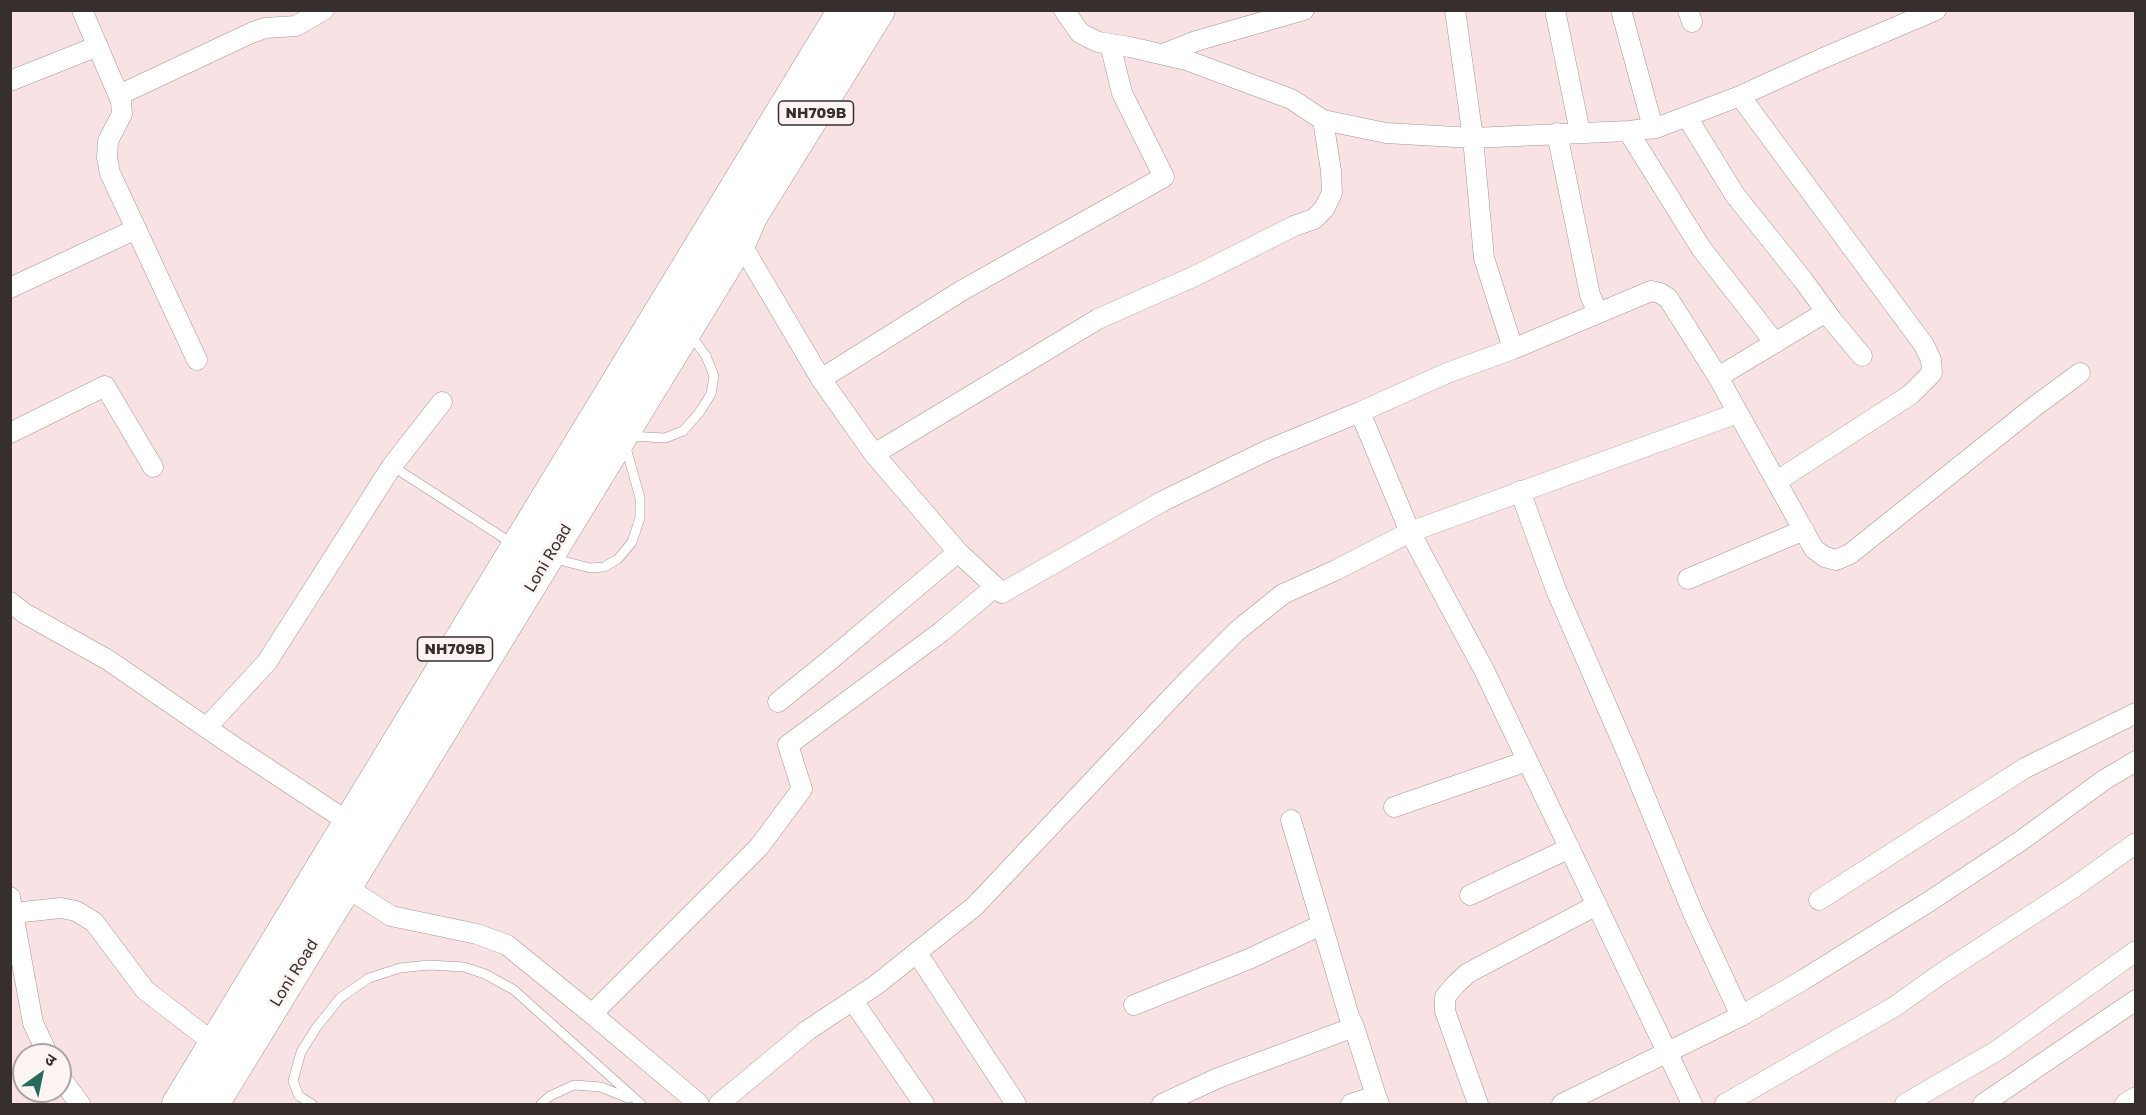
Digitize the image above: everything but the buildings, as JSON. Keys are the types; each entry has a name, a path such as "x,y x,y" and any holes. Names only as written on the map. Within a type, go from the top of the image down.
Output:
{"highway":[{"name":"Loni Road","path":"213,1104 549,557 609,426 844,10"},
{"name":"Loni Road","path":"178,1104 517,547 609,426 687,330 740,242 752,215 879,10"}],"street":[{"path":"82,10 121,101 122,114 108,141 107,158 110,173 197,360"},
{"path":"119,95 251,33 266,28 296,26 324,10"},
{"path":"1064,10 1080,33 1098,42 1163,54 1196,63 1291,99 1323,120 1386,133 1473,138 1653,128 1740,96 1936,10"},
{"path":"1163,54 1196,41 1304,10"},
{"path":"1455,10 1473,138 1484,258 1513,349"},
{"path":"1555,10 1580,132"},
{"path":"1621,10 1653,128"},
{"path":"821,379 961,291 1164,177 1122,93 1110,44"},
{"path":"10,81 98,46"},
{"path":"1740,96 1924,345 1931,360 1932,373 1910,394 1777,481"},
{"path":"1687,117 1735,195 1862,356"},
{"path":"874,454 1098,319 1195,276 1294,226 1314,219 1324,209 1332,193 1323,120"},
{"path":"1628,131 1701,248 1775,343"},
{"path":"1557,133 1590,295 1598,313"},
{"path":"10,288 136,229"},
{"path":"740,242 821,379 874,454 958,552 1002,593 1163,501 1268,450 1447,373 1513,349 1651,291 1668,298 1718,377 1814,549 1825,557 1836,560 1850,554 2080,373"},
{"path":"1718,377 1826,312"},
{"path":"10,433 105,386 153,467"},
{"path":"207,727 267,662 392,466 442,402"},
{"path":"1360,412 1410,532 1484,670 1692,1104"},
{"path":"719,1104 808,1030 853,1001 975,906 1047,832 1119,752 1237,631 1283,594 1410,532 1738,413"},
{"path":"1520,491 1556,590 1628,755 1693,913 1741,1016"},
{"path":"1688,579 1804,530"},
{"path":"778,702 958,552"},
{"path":"592,1014 759,847 802,789 788,745 941,632 995,587"},
{"path":"10,602 24,613 108,660 350,823"},
{"path":"1820,900 2025,768 2136,712"},
{"path":"1562,1104 1741,1016 1930,901 2136,760"},
{"path":"1394,807 1527,761"},
{"path":"1291,820 1321,925 1378,1100 1352,1104"},
{"path":"1725,1104 1894,1007 2073,888 2136,843"},
{"path":"1470,896 1570,848"},
{"path":"346,888 391,916 477,934 507,945 699,1104"},
{"path":"42,1043 33,1023 15,946 12,905 76,911 94,922 145,990 214,1044"},
{"path":"1478,1104 1445,1011 1445,997 1468,973 1597,905"},
{"path":"1134,1005 1249,959 1321,925"},
{"path":"1905,1104 1998,1050 2136,951"},
{"path":"917,953 1016,1104"},
{"path":"1983,1104 2136,1000"},
{"path":"853,1001 924,1104"},
{"path":"1162,1104 1218,1078 1354,1028"},
{"path":"2125,1104 2136,1098"}],"lane":[{"path":"609,426 665,438 683,431 699,413 711,394 714,376 706,357 687,330"},
{"path":"549,557 590,568 604,567 618,559 632,542 640,518 640,498 609,426"},
{"path":"392,466 517,547"},
{"path":"312,1104 300,1096 293,1081 301,1052 316,1028 340,998 369,978 400,968 429,965 464,967 485,974 514,990 641,1104"},
{"path":"541,1104 550,1096 574,1086 610,1090 641,1104"}]}
